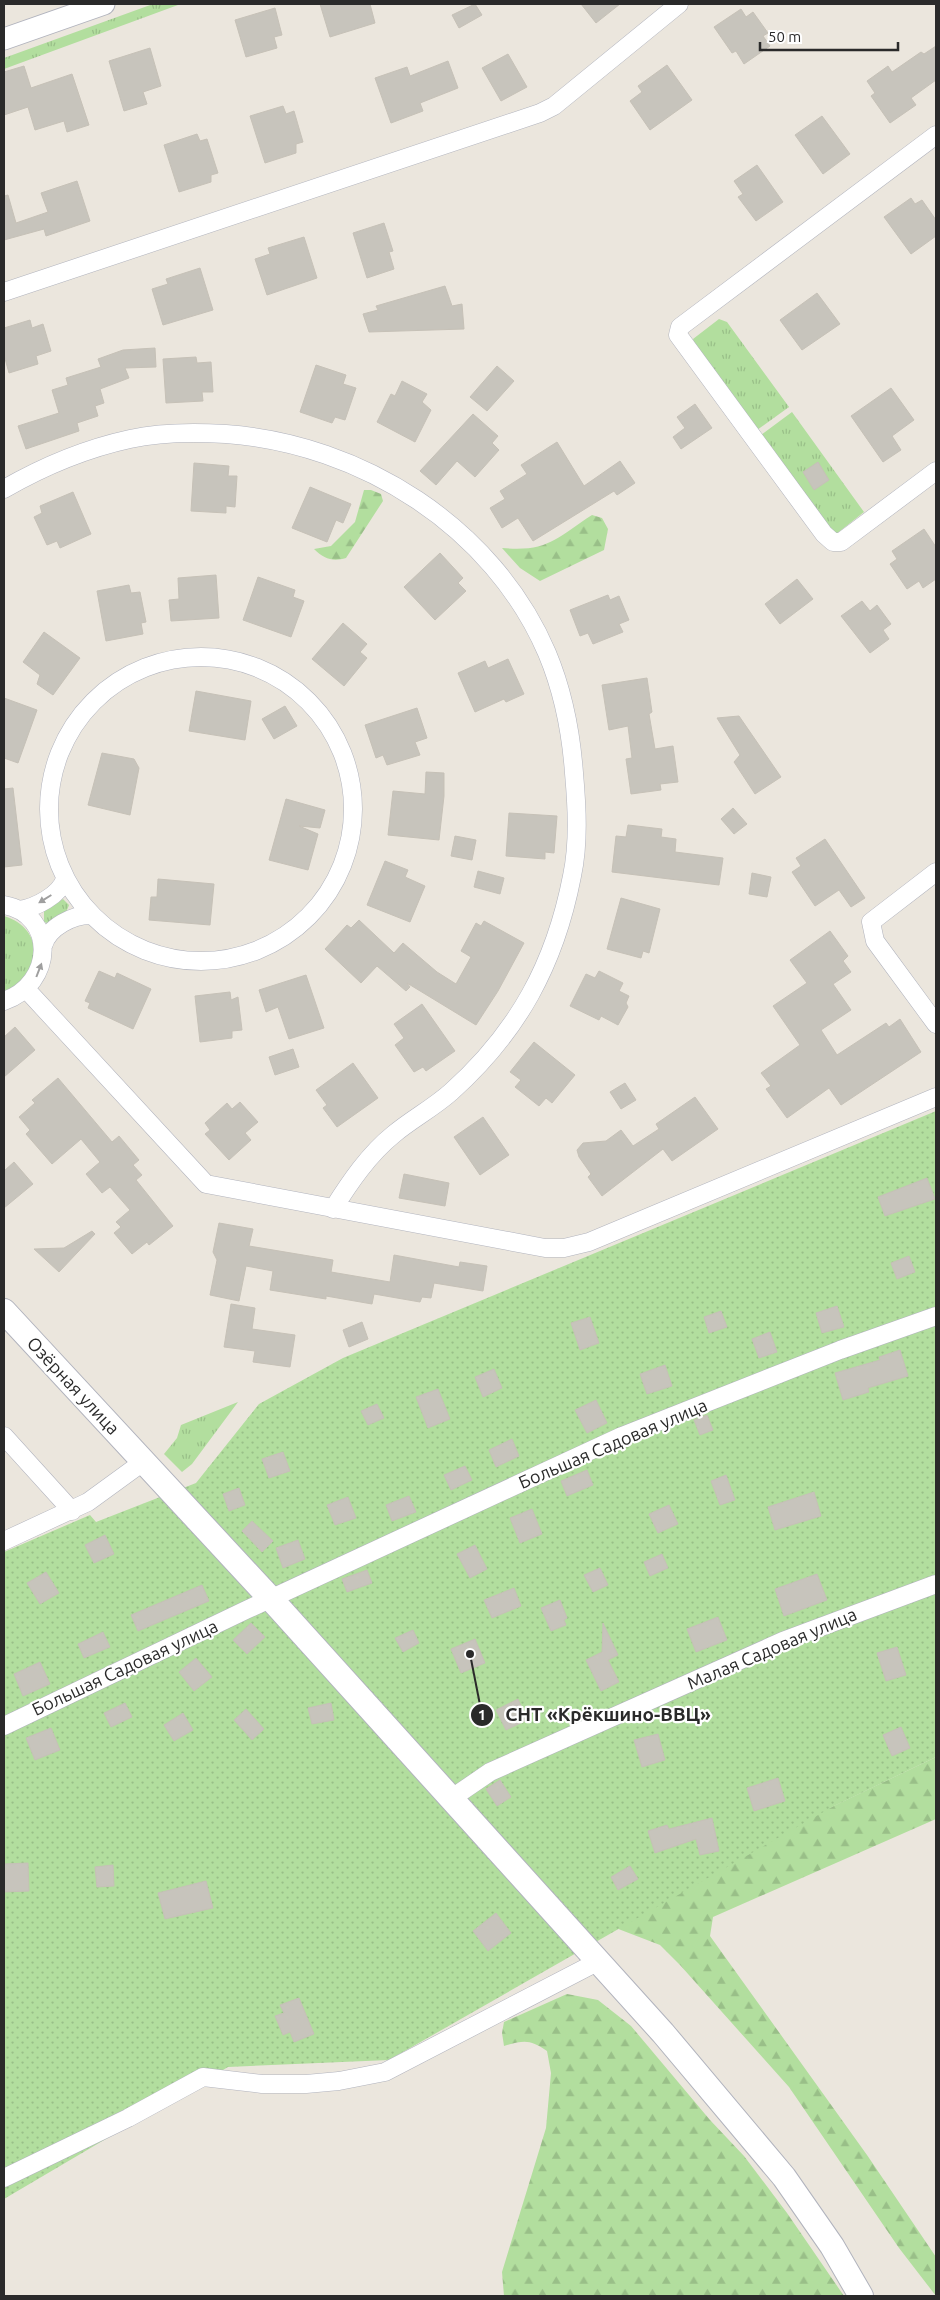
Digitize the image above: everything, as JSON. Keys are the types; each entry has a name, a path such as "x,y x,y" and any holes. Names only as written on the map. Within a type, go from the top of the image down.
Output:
{"main road":[{"name":"Озёрная улица","path":"4,1311 271,1599 666,2036 784,2177 832,2246 860,2296"}],"street":[{"path":"4,39 104,4"},
{"path":"4,292 540,113 554,106 679,4"},
{"path":"936,134 680,327 678,335 824,534 833,542 841,542 936,471"},
{"path":"4,489 34,471 69,457 132,439 157,435 191,433 239,435 275,440 312,449 378,476 408,493 442,518 479,552 500,577 531,623 547,654 571,736 577,823 573,875 548,957 531,997 509,1030 483,1062 448,1094 393,1134 372,1155 347,1186 333,1209"},
{"path":"206,656 236,660 264,670 290,685 312,704 331,728 344,755 352,783 354,810 352,836 344,862 333,886 318,908 299,926 277,942 252,953 227,959 200,962 174,959 148,952 124,941 92,915 83,907 65,879 57,861 50,832 48,802 52,773 62,745 77,719 97,697 121,679 148,666 177,658 206,656"},
{"path":"936,872 871,922 875,941 936,1024"},
{"path":"11,908 32,907 56,892 63,886 65,879"},
{"path":"11,908 35,925 43,946"},
{"path":"4,1000 26,989 40,970 43,946 48,934 77,916 92,915"},
{"path":"26,989 206,1184 545,1248 564,1248 589,1242 936,1097"},
{"name":"Большая Садовая улица","path":"4,1726 246,1610 622,1436 840,1350 936,1316"},
{"path":"4,1436 72,1511"},
{"path":"4,1541 88,1502 143,1462"},
{"name":"Малая Садовая улица","path":"452,1798 474,1781 783,1641 936,1584"},
{"path":"4,2178 128,2118 203,2077 262,2084 306,2084 339,2081 385,2072 599,1961"}],"green space":[{"path":"153,4 178,5 4,69 4,58"},
{"path":"719,319 727,322 789,407 757,430 695,345 693,339"},
{"path":"792,412 864,512 835,535 761,435"},
{"path":"364,490 371,490 381,494 383,501 346,558 333,560 321,555 314,549 331,546 355,522"},
{"path":"592,515 602,518 608,529 604,550 540,581 520,568 502,548 518,549 541,546 559,537"},
{"path":"63,899 69,905 65,915 50,924 44,922 44,911"},
{"path":"4,916 18,922 27,931 32,941 34,953 32,964 26,975 17,984 4,992"},
{"path":"936,1111 936,1757 834,1806 389,2060 228,2067 4,2199 4,1552 90,1515 96,1522 196,1483 259,1404 343,1358"},
{"path":"238,1402 192,1464 182,1472 164,1454 177,1438 181,1425"},
{"path":"936,1757 936,1819 713,1917 710,1936 867,2155 936,2257 936,2296 899,2248 789,2087 680,1965 660,1945 595,1920"},
{"path":"567,1994 598,2000 631,2026 710,2120 744,2156 787,2213 844,2296 504,2296 502,2272 546,2128 551,2073 547,2051 536,2044 527,2042 504,2046 502,2033 504,2022"}],"building":[{"path":"320,4 370,4 375,23 330,37"},
{"path":"475,4 482,15 459,28 452,15"},
{"path":"581,4 620,4 596,23"},
{"path":"275,8 282,35 274,37 277,48 246,57 235,20"},
{"path":"741,9 746,17 753,12 768,33 763,36 770,46 744,64 736,51 732,53 714,27"},
{"path":"936,46 936,80 911,98 916,105 890,123 871,96 875,93 867,81 888,66 892,72 921,52 924,54"},
{"path":"150,48 161,86 143,92 147,104 124,111 109,61"},
{"path":"508,54 527,87 501,101 482,68"},
{"path":"448,61 458,88 420,103 423,111 391,123 375,78 407,67 410,76"},
{"path":"667,65 692,100 650,130 630,101 642,92 638,86"},
{"path":"24,66 31,88 72,74 89,125 67,132 64,121 35,130 28,107 4,115 4,72"},
{"path":"283,106 286,114 294,111 303,142 296,144 296,153 265,163 250,116"},
{"path":"822,116 850,154 823,174 795,135"},
{"path":"197,134 200,141 207,139 218,173 211,175 211,182 179,192 164,145"},
{"path":"757,165 783,202 756,221 738,197 743,194 734,181"},
{"path":"77,181 90,221 46,236 44,229 4,240 4,196 8,195 16,223 48,212 41,193"},
{"path":"911,198 915,204 922,200 936,220 936,236 911,254 884,217"},
{"path":"384,223 393,251 389,252 394,269 367,278 353,233"},
{"path":"304,237 317,278 267,295 255,259 270,254 268,248"},
{"path":"200,268 213,310 163,325 152,289 168,284 166,279"},
{"path":"445,286 452,306 462,304 464,329 369,332 363,314 378,310 376,306"},
{"path":"817,293 840,324 802,350 780,320"},
{"path":"30,320 32,328 43,324 51,351 36,356 38,364 9,373 4,355 4,328"},
{"path":"155,348 156,367 125,368 129,378 100,389 104,403 95,406 98,416 77,423 79,431 26,449 18,426 59,413 52,390 68,385 66,378 101,367 98,359 123,350"},
{"path":"196,357 197,363 211,362 213,392 202,392 203,401 166,403 163,359"},
{"path":"316,365 346,375 343,384 356,388 345,420 335,417 332,423 300,412"},
{"path":"497,366 514,381 487,411 470,397"},
{"path":"402,381 427,394 422,402 431,410 415,442 377,422 391,394 395,396"},
{"path":"891,388 914,420 892,436 901,450 883,462 851,416"},
{"path":"695,404 712,428 681,449 673,437 685,428 677,417"},
{"path":"473,414 498,436 492,443 499,450 475,477 457,461 436,485 420,471"},
{"path":"557,442 584,486 620,461 635,483 617,495 614,491 533,541 518,518 502,528 490,508 505,499 500,491 527,474 521,465"},
{"path":"818,462 829,480 814,490 803,472"},
{"path":"194,463 229,466 228,476 237,476 235,507 226,506 226,513 191,511"},
{"path":"310,487 351,504 343,523 336,520 327,542 292,528"},
{"path":"73,492 91,534 60,548 57,541 47,545 34,517 42,513 40,506"},
{"path":"924,529 936,547 936,579 923,588 919,581 907,589 890,564 897,559 892,551"},
{"path":"440,553 463,578 458,583 466,591 435,620 404,587"},
{"path":"216,575 219,618 171,621 169,600 179,599 178,578"},
{"path":"258,577 295,590 293,597 304,601 291,637 243,620"},
{"path":"797,579 813,599 780,624 765,604"},
{"path":"129,585 131,593 140,592 146,622 141,623 143,634 106,641 97,591"},
{"path":"608,595 610,600 619,596 629,620 619,624 623,632 593,644 588,633 580,636 570,610"},
{"path":"862,601 870,611 877,605 891,624 883,630 889,639 870,653 841,616"},
{"path":"343,623 367,644 360,652 367,658 344,686 312,659"},
{"path":"44,632 80,658 53,695 37,684 40,675 23,662"},
{"path":"508,659 524,694 506,702 504,699 475,712 458,673 485,661 488,668"},
{"path":"647,678 652,712 649,714 655,749 673,746 678,782 660,784 661,790 631,794 626,759 632,758 628,726 609,730 602,685"},
{"path":"196,691 251,701 245,740 189,731"},
{"path":"4,698 37,710 18,763 4,758"},
{"path":"285,706 297,726 274,739 262,719"},
{"path":"417,708 427,738 415,742 420,755 387,765 383,755 376,758 365,725"},
{"path":"739,716 781,777 755,794 734,762 740,755 717,718"},
{"path":"102,753 134,759 139,768 130,815 88,805"},
{"path":"426,772 444,773 444,796 439,840 388,835 393,791 425,794"},
{"path":"13,788 22,865 4,867 4,789"},
{"path":"286,799 325,810 320,828 299,826 318,834 308,870 269,860"},
{"path":"733,808 747,824 734,834 721,819"},
{"path":"509,813 557,816 554,853 545,852 545,859 506,856"},
{"path":"628,825 662,829 661,837 676,839 675,852 723,858 719,885 612,872 616,836 626,837"},
{"path":"455,836 476,840 472,860 451,856"},
{"path":"825,839 865,898 851,907 839,890 815,906 792,872 801,866 796,858"},
{"path":"385,861 408,870 405,877 425,886 410,922 367,905"},
{"path":"478,871 504,878 500,894 474,887"},
{"path":"752,873 771,877 767,897 749,894"},
{"path":"158,879 214,884 210,925 149,920 151,897 157,897"},
{"path":"621,898 660,909 649,953 643,951 641,958 607,949"},
{"path":"359,920 394,953 403,943 437,972 456,984 471,957 461,951 476,923 481,926 484,921 524,943 498,991 476,1025 407,983 410,987 406,991 377,966 361,983 325,949 347,925 351,928"},
{"path":"830,931 848,956 843,961 851,972 833,984 851,1010 821,1030 837,1055 886,1023 889,1027 900,1019 921,1052 841,1105 829,1088 787,1118 766,1089 771,1086 761,1073 800,1045 773,1006 807,983 790,960"},
{"path":"99,971 115,978 117,973 151,989 133,1029 88,1008 90,1003 85,1001"},
{"path":"599,971 623,983 619,991 629,996 626,1003 628,1007 618,1025 601,1016 599,1020 570,1006 586,974 595,978"},
{"path":"306,975 324,1028 289,1039 278,1007 266,1012 259,990"},
{"path":"230,992 231,1000 238,997 242,1030 232,1031 232,1038 200,1042 195,996"},
{"path":"422,1004 455,1051 426,1071 423,1067 414,1072 395,1045 404,1038 394,1024"},
{"path":"15,1027 35,1050 4,1077 4,1037"},
{"path":"534,1042 575,1075 552,1103 546,1098 539,1106 515,1087 521,1080 510,1072"},
{"path":"293,1049 299,1067 275,1075 269,1057"},
{"path":"353,1063 378,1098 337,1127 323,1108 327,1105 316,1090"},
{"path":"58,1078 112,1142 119,1136 139,1160 133,1165 142,1175 136,1180 173,1226 149,1245 147,1242 132,1254 114,1233 121,1227 116,1222 130,1210 110,1187 102,1193 86,1174 100,1162 81,1139 52,1164 26,1134 30,1130 19,1117 35,1103 32,1100"},
{"path":"625,1083 636,1100 621,1109 610,1092"},
{"path":"695,1097 718,1129 672,1161 663,1149 602,1196 588,1177 591,1174 579,1157 577,1150 583,1143 606,1141 621,1130 633,1146 659,1129 656,1124"},
{"path":"240,1102 258,1122 245,1133 251,1140 229,1160 205,1134 210,1130 205,1123 227,1103 232,1109"},
{"path":"483,1117 509,1155 480,1175 454,1137"},
{"path":"14,1162 33,1184 4,1208 4,1171"},
{"path":"404,1174 449,1183 445,1206 399,1198"},
{"path":"927,1178 935,1199 885,1216 878,1197"},
{"path":"219,1223 253,1229 249,1246 333,1260 331,1272 390,1282 394,1255 459,1267 460,1262 487,1266 483,1291 434,1283 431,1298 422,1297 420,1302 374,1294 372,1304 326,1296 326,1299 270,1290 273,1271 246,1266 239,1301 210,1295 217,1260 213,1252"},
{"path":"92,1231 95,1234 59,1272 34,1249 64,1248"},
{"path":"909,1256 915,1272 897,1279 891,1263"},
{"path":"231,1304 255,1308 252,1329 295,1335 290,1367 253,1362 255,1351 224,1347"},
{"path":"837,1306 844,1327 822,1333 816,1313"},
{"path":"721,1311 727,1327 709,1333 704,1317"},
{"path":"590,1317 599,1343 580,1350 571,1323"},
{"path":"362,1322 368,1339 349,1347 343,1330"},
{"path":"770,1332 777,1352 759,1358 752,1339"},
{"path":"900,1350 908,1376 868,1388 869,1392 843,1400 835,1373 880,1360 879,1357"},
{"path":"665,1365 672,1386 647,1394 640,1374"},
{"path":"494,1369 502,1388 483,1397 475,1377"},
{"path":"438,1389 450,1419 428,1428 416,1397"},
{"path":"596,1400 607,1423 587,1433 575,1410"},
{"path":"377,1404 384,1418 368,1425 361,1411"},
{"path":"707,1415 713,1430 700,1435 694,1420"},
{"path":"512,1439 519,1456 496,1467 489,1450"},
{"path":"283,1452 290,1471 269,1478 262,1459"},
{"path":"465,1466 472,1480 451,1490 444,1475"},
{"path":"587,1470 593,1485 567,1496 561,1481"},
{"path":"726,1475 735,1500 720,1505 711,1481"},
{"path":"239,1488 245,1505 229,1511 223,1494"},
{"path":"814,1492 821,1516 775,1530 768,1507"},
{"path":"409,1496 416,1512 392,1521 386,1505"},
{"path":"348,1497 356,1518 335,1525 327,1505"},
{"path":"669,1505 678,1524 658,1533 649,1514"},
{"path":"532,1509 542,1534 520,1543 510,1518"},
{"path":"252,1521 273,1541 262,1552 242,1531"},
{"path":"105,1535 114,1554 94,1563 85,1545"},
{"path":"298,1540 305,1559 283,1568 276,1548"},
{"path":"475,1545 487,1569 470,1578 457,1554"},
{"path":"662,1554 668,1568 650,1576 644,1562"},
{"path":"600,1568 608,1585 593,1592 584,1575"},
{"path":"367,1570 372,1583 347,1592 342,1579"},
{"path":"46,1572 59,1593 40,1604 27,1583"},
{"path":"817,1574 827,1600 784,1616 775,1589"},
{"path":"202,1585 209,1601 138,1631 131,1615"},
{"path":"514,1588 521,1606 492,1618 484,1600"},
{"path":"560,1600 567,1618 564,1620 566,1625 551,1631 541,1608"},
{"path":"718,1617 727,1640 696,1652 687,1629"},
{"path":"251,1623 265,1637 247,1654 233,1640"},
{"path":"603,1623 618,1655 608,1660 619,1682 601,1691 586,1660 602,1652"},
{"path":"413,1630 419,1643 403,1652 395,1638"},
{"path":"103,1632 110,1647 84,1658 78,1644"},
{"path":"475,1639 485,1663 461,1673 451,1649"},
{"path":"897,1647 906,1675 886,1681 877,1653"},
{"path":"196,1658 212,1677 194,1691 179,1672"},
{"path":"40,1662 50,1684 23,1696 14,1674"},
{"path":"518,1699 527,1720 506,1730 496,1710"},
{"path":"125,1703 132,1717 111,1727 104,1713"},
{"path":"331,1703 334,1720 312,1724 308,1708"},
{"path":"246,1709 264,1729 252,1740 234,1720"},
{"path":"183,1713 193,1730 174,1741 164,1725"},
{"path":"901,1727 910,1748 892,1756 883,1735"},
{"path":"51,1728 60,1750 35,1760 26,1738"},
{"path":"658,1734 665,1760 642,1767 634,1740"},
{"path":"778,1778 785,1801 754,1811 747,1788"},
{"path":"500,1780 511,1797 497,1806 486,1789"},
{"path":"712,1818 719,1851 700,1855 696,1839 655,1853 648,1831 667,1825 669,1829"},
{"path":"28,1863 29,1891 4,1892 4,1864"},
{"path":"113,1865 114,1886 97,1887 95,1867"},
{"path":"630,1866 638,1879 618,1890 611,1877"},
{"path":"206,1881 213,1908 165,1919 158,1893"},
{"path":"496,1913 511,1933 488,1951 473,1931"},
{"path":"299,1998 314,2034 294,2042 290,2032 283,2035 275,2016 284,2013 280,2005"}],"place":[{"name":"СНТ «Крёкшино-ВВЦ»","path":"470,1654"}]}
